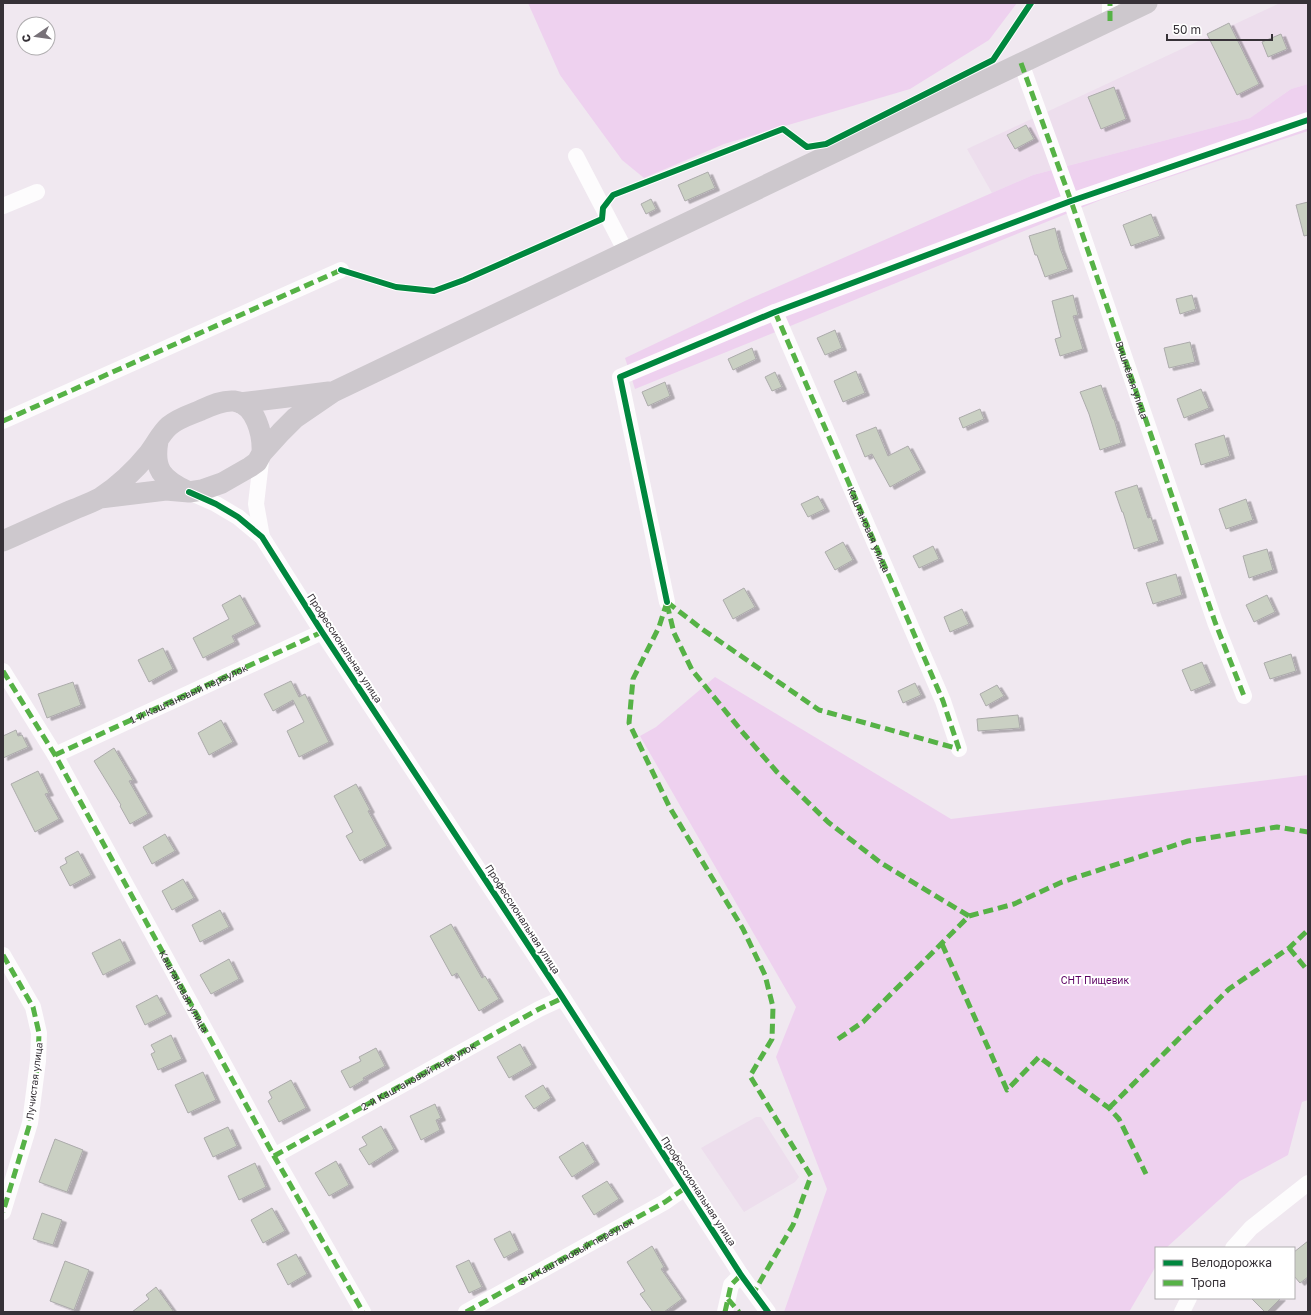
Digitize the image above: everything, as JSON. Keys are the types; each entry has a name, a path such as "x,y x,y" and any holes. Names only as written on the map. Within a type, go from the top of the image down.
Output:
{"main road":[{"path":"100,498 166,490 189,492 211,487 242,472 257,462 262,453 295,418 332,392 1022,63 1110,12 1147,3"},
{"path":"240,403 332,392"},
{"path":"3,541 100,498 136,467 150,452 169,426 195,412 219,403 234,401 246,407 255,418 261,434 262,453"},
{"path":"158,440 157,461 163,475 173,484 189,492"}],"street":[{"name":"Вишнёвая улица","path":"1022,63 1071,201 1215,622 1244,696"},
{"path":"667,602 620,377 775,312 1071,201 1308,120"},
{"path":"576,156 626,252"},
{"path":"3,206 37,192"},
{"path":"3,420 341,270"},
{"name":"Каштановая улица","path":"775,312 943,701 958,749"},
{"path":"262,453 256,504 262,537"},
{"path":"189,492 216,504 238,517 262,537"},
{"name":"Профессиональная улица","path":"262,537 322,632 563,998 741,1275 768,1312"},
{"name":"1-й Каштановый переулок","path":"54,755 322,632"},
{"name":"Каштановая улица","path":"3,671 54,755 274,1156 363,1312"},
{"name":"Лучистая улица","path":"3,955 33,1007 40,1033 30,1123 3,1212"},
{"name":"2-й Каштановый переулок","path":"274,1156 539,1009 563,998"},
{"path":"1234,1247 1251,1228 1308,1183"},
{"name":"3-й Каштановый переулок","path":"466,1312 665,1202 685,1188"},
{"path":"725,1312 730,1285 741,1275"},
{"path":"1182,1312 1189,1299"}],"shaded area":[{"path":"1280,3 1308,3 1308,84 1291,89 1250,118 1033,175 992,193 967,149"},
{"path":"756,1117 761,1117 799,1177 795,1182 744,1212 701,1148"}],"green space":[{"path":"528,3 1017,3 989,40 910,89 724,144 644,178 622,160 560,75"},
{"path":"1308,84 1308,131 1103,199 635,389 625,358 747,300 1033,175 1250,118 1291,89"},
{"name":"СНТ Пищевик","path":"715,677 951,819 1308,775 1308,1100 1302,1102 1288,1155 1240,1181 1167,1247 1155,1247 1155,1268 1129,1312 784,1312 827,1189 776,1057 796,1007 640,736 656,727"}],"building":[{"path":"1229,23 1259,84 1237,95 1207,34"},
{"path":"1281,34 1287,49 1268,57 1262,42"},
{"path":"1114,87 1126,119 1101,129 1088,97"},
{"path":"1026,125 1034,139 1015,149 1007,135"},
{"path":"708,172 715,188 685,201 678,185"},
{"path":"651,199 656,209 646,214 641,204"},
{"path":"1308,202 1308,235 1304,236 1296,205"},
{"path":"1151,214 1160,236 1131,246 1123,225"},
{"path":"1055,228 1060,248 1068,269 1045,277 1037,255 1035,255 1029,236"},
{"path":"1073,295 1078,315 1073,316 1083,349 1060,356 1055,339 1061,337 1052,301"},
{"path":"1192,295 1196,309 1180,314 1176,299"},
{"path":"835,330 842,348 825,355 817,338"},
{"path":"1190,342 1195,362 1169,368 1164,348"},
{"path":"752,348 756,359 733,370 728,359"},
{"path":"856,371 865,393 843,402 834,381"},
{"path":"775,372 782,387 772,391 765,377"},
{"path":"665,382 670,396 648,406 642,392"},
{"path":"1101,385 1114,419 1121,443 1100,450 1089,414 1080,392"},
{"path":"1201,389 1209,408 1184,418 1177,399"},
{"path":"980,409 984,419 963,428 959,418"},
{"path":"876,427 888,456 908,446 921,470 890,487 872,454 865,457 856,435"},
{"path":"1224,435 1230,456 1201,465 1195,444"},
{"path":"1137,485 1148,518 1151,517 1159,541 1134,549 1123,512 1115,492"},
{"path":"818,496 825,509 808,517 801,504"},
{"path":"1246,499 1253,520 1226,529 1219,509"},
{"path":"843,542 853,560 835,570 825,552"},
{"path":"933,546 939,559 919,568 913,556"},
{"path":"1267,549 1273,570 1249,578 1243,556"},
{"path":"1176,574 1182,595 1153,604 1146,583"},
{"path":"744,588 755,607 733,619 723,600"},
{"path":"240,595 256,624 232,636 235,642 203,658 193,638 229,619 222,605"},
{"path":"1267,595 1275,612 1254,622 1246,605"},
{"path":"962,609 969,624 950,632 944,617"},
{"path":"163,648 173,669 149,682 138,660"},
{"path":"1291,654 1296,671 1270,679 1264,663"},
{"path":"1202,662 1211,683 1191,691 1182,670"},
{"path":"291,681 299,697 305,694 329,742 299,757 287,731 304,722 293,700 273,711 264,694"},
{"path":"73,682 81,705 47,718 38,694"},
{"path":"915,683 921,695 903,703 898,691"},
{"path":"997,685 1004,696 986,706 980,694"},
{"path":"1018,715 1020,728 978,731 977,719"},
{"path":"221,720 233,742 209,755 198,733"},
{"path":"16,730 18,736 22,735 28,747 3,758 3,736"},
{"path":"114,748 133,780 129,781 148,814 130,824 120,806 121,805 94,761"},
{"path":"38,771 49,793 45,794 59,819 35,832 11,784"},
{"path":"356,784 370,810 368,811 387,846 360,861 346,836 353,832 334,796"},
{"path":"165,834 175,851 152,864 143,847"},
{"path":"78,851 91,875 70,886 60,867 67,863 65,858"},
{"path":"183,879 194,898 172,910 162,891"},
{"path":"220,910 229,927 200,942 192,925"},
{"path":"451,924 482,978 485,976 499,999 479,1011 457,973 452,976 430,936"},
{"path":"120,939 131,961 103,975 92,953"},
{"path":"229,959 239,979 211,994 200,975"},
{"path":"157,995 167,1014 145,1025 136,1006"},
{"path":"171,1035 182,1059 158,1070 151,1054 155,1052 151,1045"},
{"path":"520,1044 532,1065 509,1078 497,1057"},
{"path":"376,1048 385,1066 363,1078 364,1080 350,1088 341,1071 361,1061 359,1057"},
{"path":"203,1072 216,1100 188,1113 175,1085"},
{"path":"291,1080 306,1108 279,1122 268,1101 272,1098 269,1092"},
{"path":"543,1085 551,1098 534,1109 525,1096"},
{"path":"435,1104 441,1118 436,1120 440,1130 421,1140 410,1116"},
{"path":"381,1126 394,1149 369,1165 359,1149 367,1145 362,1137"},
{"path":"228,1127 237,1146 213,1157 204,1138"},
{"path":"55,1139 83,1150 67,1192 39,1182"},
{"path":"583,1142 595,1162 572,1177 559,1157"},
{"path":"336,1161 349,1185 329,1196 315,1173"},
{"path":"255,1163 266,1187 239,1200 228,1176"},
{"path":"607,1181 619,1199 594,1215 582,1196"},
{"path":"272,1208 285,1231 263,1243 251,1220"},
{"path":"42,1213 62,1220 53,1245 33,1239"},
{"path":"510,1231 519,1250 504,1258 494,1239"},
{"path":"1308,1241 1308,1277 1300,1283 1295,1277 1295,1251"},
{"path":"652,1246 664,1267 661,1269 682,1299 664,1312 653,1312 640,1294 645,1291 627,1262"},
{"path":"296,1254 307,1274 288,1285 277,1264"},
{"path":"469,1260 482,1287 469,1293 456,1266"},
{"path":"65,1261 89,1270 74,1310 50,1301"},
{"path":"156,1287 174,1312 132,1312 149,1299 146,1295"},
{"path":"1252,1299 1280,1299 1267,1312 1265,1312"}],"marked path":[{"path":"1110,3 1110,21"},
{"path":"1021,63 1071,201 1215,622 1244,696"},
{"path":"3,421 341,270 345,271"},
{"path":"775,312 943,701 959,749"},
{"path":"667,602 659,627 633,679 629,723 670,808 743,929 765,975 773,1007 772,1039 750,1076 811,1176 793,1225 754,1292"},
{"path":"667,602 702,629 819,710 959,749"},
{"path":"667,604 674,633 692,670 777,772 828,822 881,863 969,916"},
{"path":"55,755 322,632"},
{"path":"3,671 55,755 274,1156 363,1312"},
{"path":"838,1039 863,1022 969,916 1014,904 1062,882 1188,841 1277,827 1308,832"},
{"path":"1109,1108 1229,989 1289,948 1308,930"},
{"path":"942,944 1007,1090 1039,1057 1109,1108 1119,1119 1146,1174"},
{"path":"1289,948 1308,971"},
{"path":"3,955 33,1007 39,1033 38,1061 30,1123 3,1212"},
{"path":"274,1156 539,1009 563,998"},
{"path":"466,1312 665,1202 685,1188"},
{"path":"725,1312 731,1285 741,1275"},
{"path":"728,1299 739,1312"}],"cycle path":[{"path":"341,270 396,287 434,291 464,280 602,219 603,208 613,195 783,129 807,147 826,144 993,60 1031,3"},
{"path":"667,602 620,377 775,312 1071,201 1308,120"},
{"path":"189,492 216,504 238,517 262,537 322,632 563,998 741,1275 768,1312"}]}
